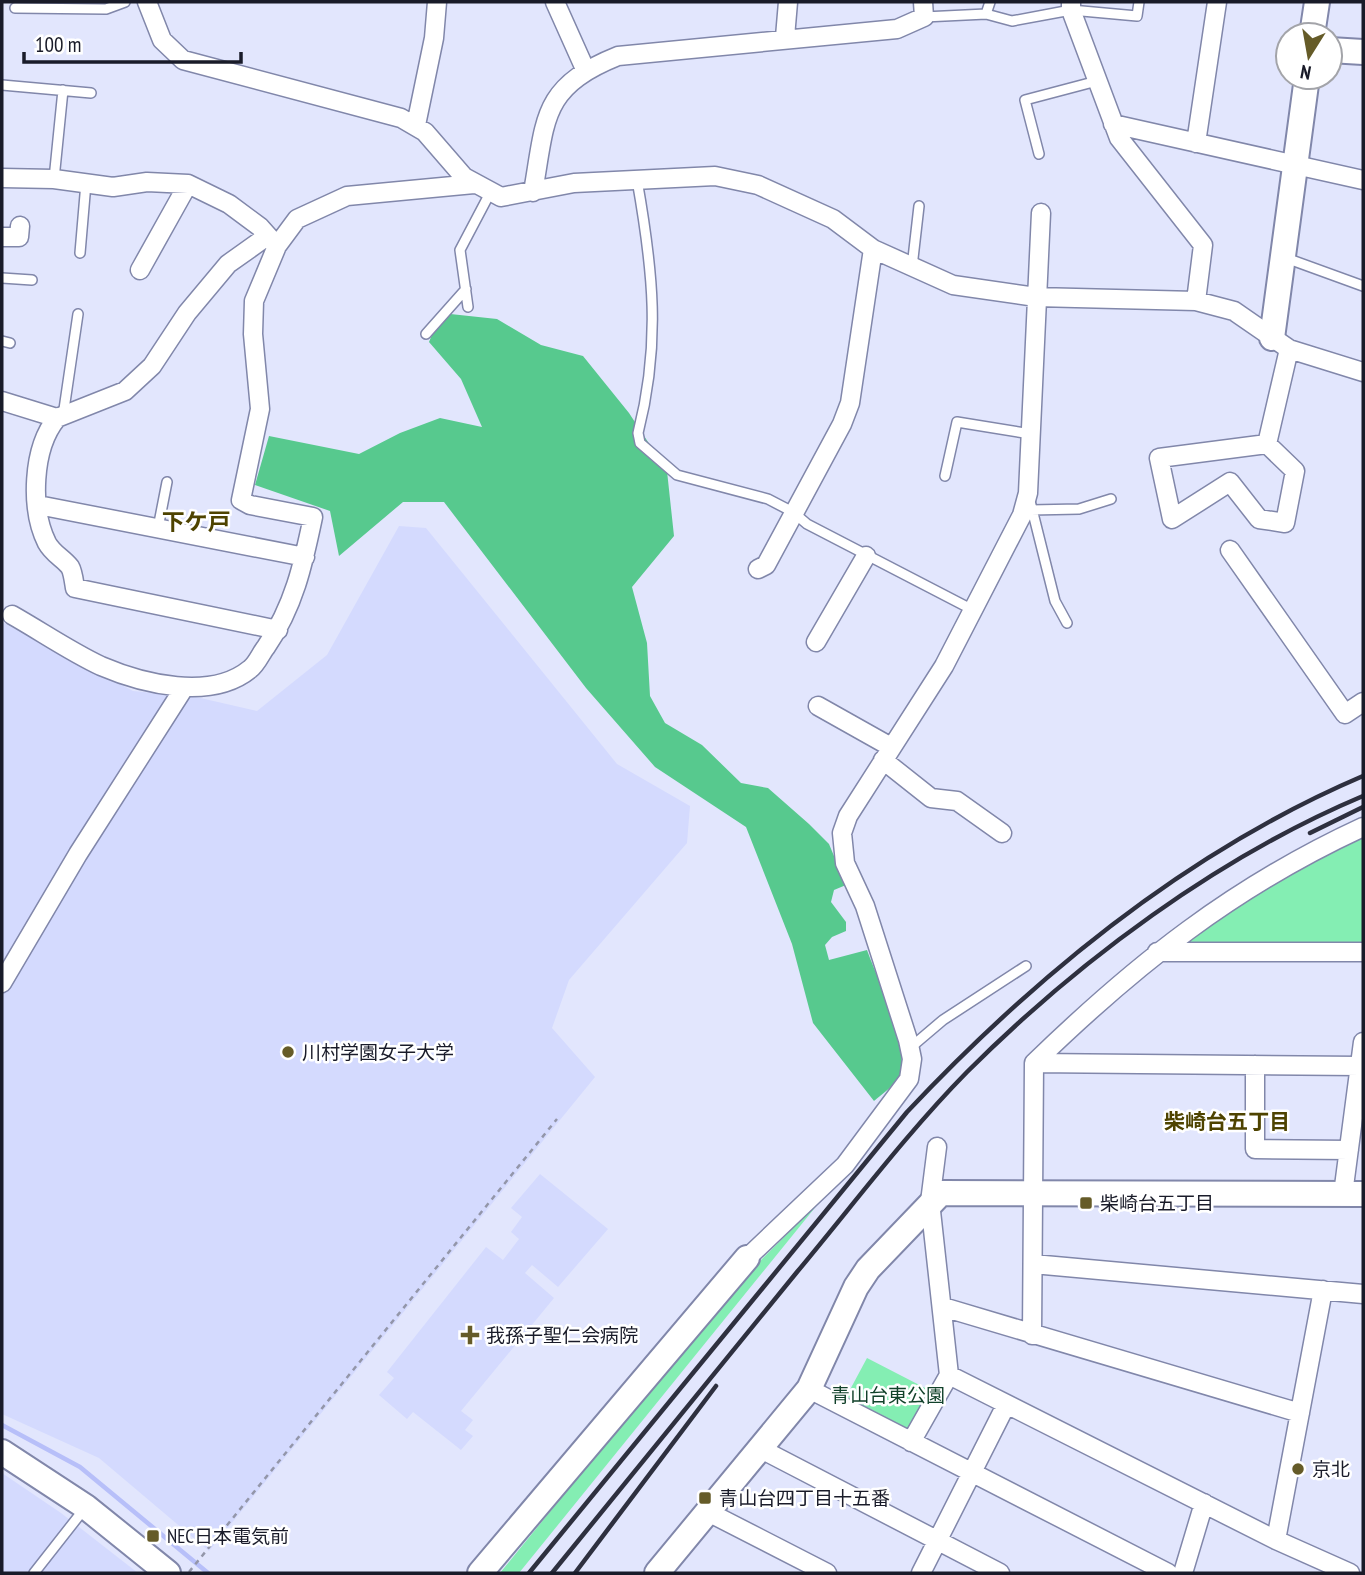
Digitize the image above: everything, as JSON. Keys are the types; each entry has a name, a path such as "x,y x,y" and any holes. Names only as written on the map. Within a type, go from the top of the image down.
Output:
{"street":[{"path":"147,2 162,40 183,60 401,118 416,125 464,177 482,189"},
{"path":"416,125 434,38 437,2"},
{"path":"555,2 585,69"},
{"path":"785,37 788,2"},
{"path":"1196,143 1217,2"},
{"path":"1314,21 1317,2"},
{"path":"1071,6 1118,138 1203,245 1196,301"},
{"path":"533,192 546,120 563,88 585,69 618,56 785,37 865,34 897,29 923,9"},
{"path":"1344,51 1363,52"},
{"path":"1267,444 1280,343 1282,257 1305,91"},
{"path":"1113,124 1363,180"},
{"path":"278,629 75,588 70,567 51,550 46,541 38,505 39,464 51,425 60,417 125,391 152,366 187,313 228,264 271,241 297,219 347,196 482,189 512,197 574,183 715,176 758,185 833,219 873,249 912,269 953,285 1036,298 1166,298 1196,301 1234,310 1280,343 1363,372"},
{"path":"2,178 54,179 113,187 147,182 188,184 229,204 260,228 271,241"},
{"path":"140,270 188,184"},
{"path":"480,1573 747,1258 845,1165 909,1079 912,1069 910,1048 865,906 845,863 842,833 848,816 944,666 1030,501 1041,213"},
{"path":"2,237 19,237 20,226"},
{"path":"12,615 101,665 184,688 213,686 251,669 278,629 299,583 313,517 250,505 241,500 260,409 253,334 254,301 271,241"},
{"path":"758,569 766,565 842,424 850,403 873,249"},
{"path":"2,401 60,417"},
{"path":"1267,444 1295,471 1285,523 1259,519 1230,482 1172,519 1159,458 1267,444"},
{"path":"38,505 305,557"},
{"path":"1230,550 1345,714 1363,702"},
{"path":"816,642 866,556"},
{"path":"2,983 78,854 184,688"},
{"path":"818,706 887,754 931,798 957,801 1002,833"},
{"path":"1032,1335 1034,1063 1096,1003 1157,952 1270,873 1363,827"},
{"path":"1157,952 1363,952"},
{"path":"663,1572 708,1512 809,1389 856,1287 868,1269 930,1202 941,1194 1353,1194 1349,1150 1363,1042"},
{"path":"1034,1063 1360,1066"},
{"path":"1255,1065 1255,1149 1349,1150"},
{"path":"911,1442 949,1375 930,1202 937,1147"},
{"path":"1033,1264 1363,1294"},
{"path":"1276,1540 1323,1290"},
{"path":"943,1307 1300,1413"},
{"path":"949,1375 1276,1540 1350,1573"},
{"path":"809,1389 1168,1573"},
{"path":"921,1573 1006,1405"},
{"path":"761,1449 1000,1573"},
{"path":"2,1452 86,1507 178,1573"},
{"path":"1184,1573 1204,1503"},
{"path":"708,1512 827,1573"}],"lane":[{"path":"15,9 106,9 125,2"},
{"path":"986,13 990,2"},
{"path":"923,9 986,13 1012,21 1071,6 1137,16 1139,2"},
{"path":"1039,154 1025,100 1097,81"},
{"path":"2,85 91,93"},
{"path":"54,179 63,90"},
{"path":"637,180 650,254 652,292 652,361 638,433 640,443 677,475 730,487 793,512 807,524 973,610"},
{"path":"80,253 86,183"},
{"path":"468,307 460,250 482,189"},
{"path":"912,269 919,206"},
{"path":"1282,257 1363,286"},
{"path":"2,278 32,279"},
{"path":"426,334 466,289"},
{"path":"60,417 78,314"},
{"path":"945,476 957,422 1031,434"},
{"path":"158,528 167,482"},
{"path":"1067,624 1055,601 1030,501 1079,509 1111,499"},
{"path":"910,1048 943,1020 1026,966"},
{"path":"34,1573 86,1507"}],"path":[{"path":"178,1573 557,1119"}],"shaded area":[{"name":"川村学園女子大学","path":"399,526 426,528 617,764 690,806 687,843 569,980 552,1028 595,1077 209,1551 99,1458 2,1414 2,622 133,691 196,697 257,711 327,655"},
{"name":"我孫子聖仁会病院","path":"540,1174 608,1229 558,1287 532,1265 525,1273 554,1298 461,1411 473,1420 465,1430 473,1436 461,1450 413,1412 407,1419 379,1395 394,1378 387,1372 486,1247 503,1260 519,1239 511,1232 522,1217 511,1208"},
{"path":"2,1473 61,1513 138,1573 2,1573"}],"green space":[{"path":"441,313 497,319 541,345 583,356 629,413 667,471 674,536 632,587 647,643 650,696 665,723 702,745 741,783 768,788 829,844 846,885 834,890 831,902 846,922 846,931 832,937 825,945 829,960 867,950 891,1012 900,1047 900,1074 889,1089 874,1101 813,1023 792,944 746,827 655,767 586,688 444,502 403,502 339,556 330,511 255,485 269,436 359,454 400,433 440,418 482,427 461,379 429,342"},
{"path":"1363,832 1363,946 1191,947 1185,941 1255,891"},
{"path":"822,1199 519,1573 500,1573 729,1292"},
{"name":"青山台東公園","path":"867,1358 931,1391 911,1428 905,1430 845,1399"}],"waterway":[{"path":"2,1425 80,1467 208,1573"}],"railway":[{"path":"529,1573 907,1112 1008,1012 1118,920 1176,879 1298,806 1363,776"},
{"path":"552,1573 901,1145 967,1072 1055,991 1152,915 1256,849 1363,796"},
{"path":"1310,833 1363,807"},
{"path":"575,1573 716,1386"}],"place":[{"name":"川村学園女子大学","path":"288,1052"},
{"name":"柴崎台五丁目","path":"1086,1203"},
{"name":"我孫子聖仁会病院","path":"470,1335"},
{"name":"京北","path":"1298,1469"},
{"name":"青山台四丁目十五番","path":"705,1498"},
{"name":"NEC日本電気前","path":"153,1536"}],"district":[{"name":"下ケ戸","path":"196,522"},
{"name":"柴崎台五丁目","path":"1227,1122"}]}
